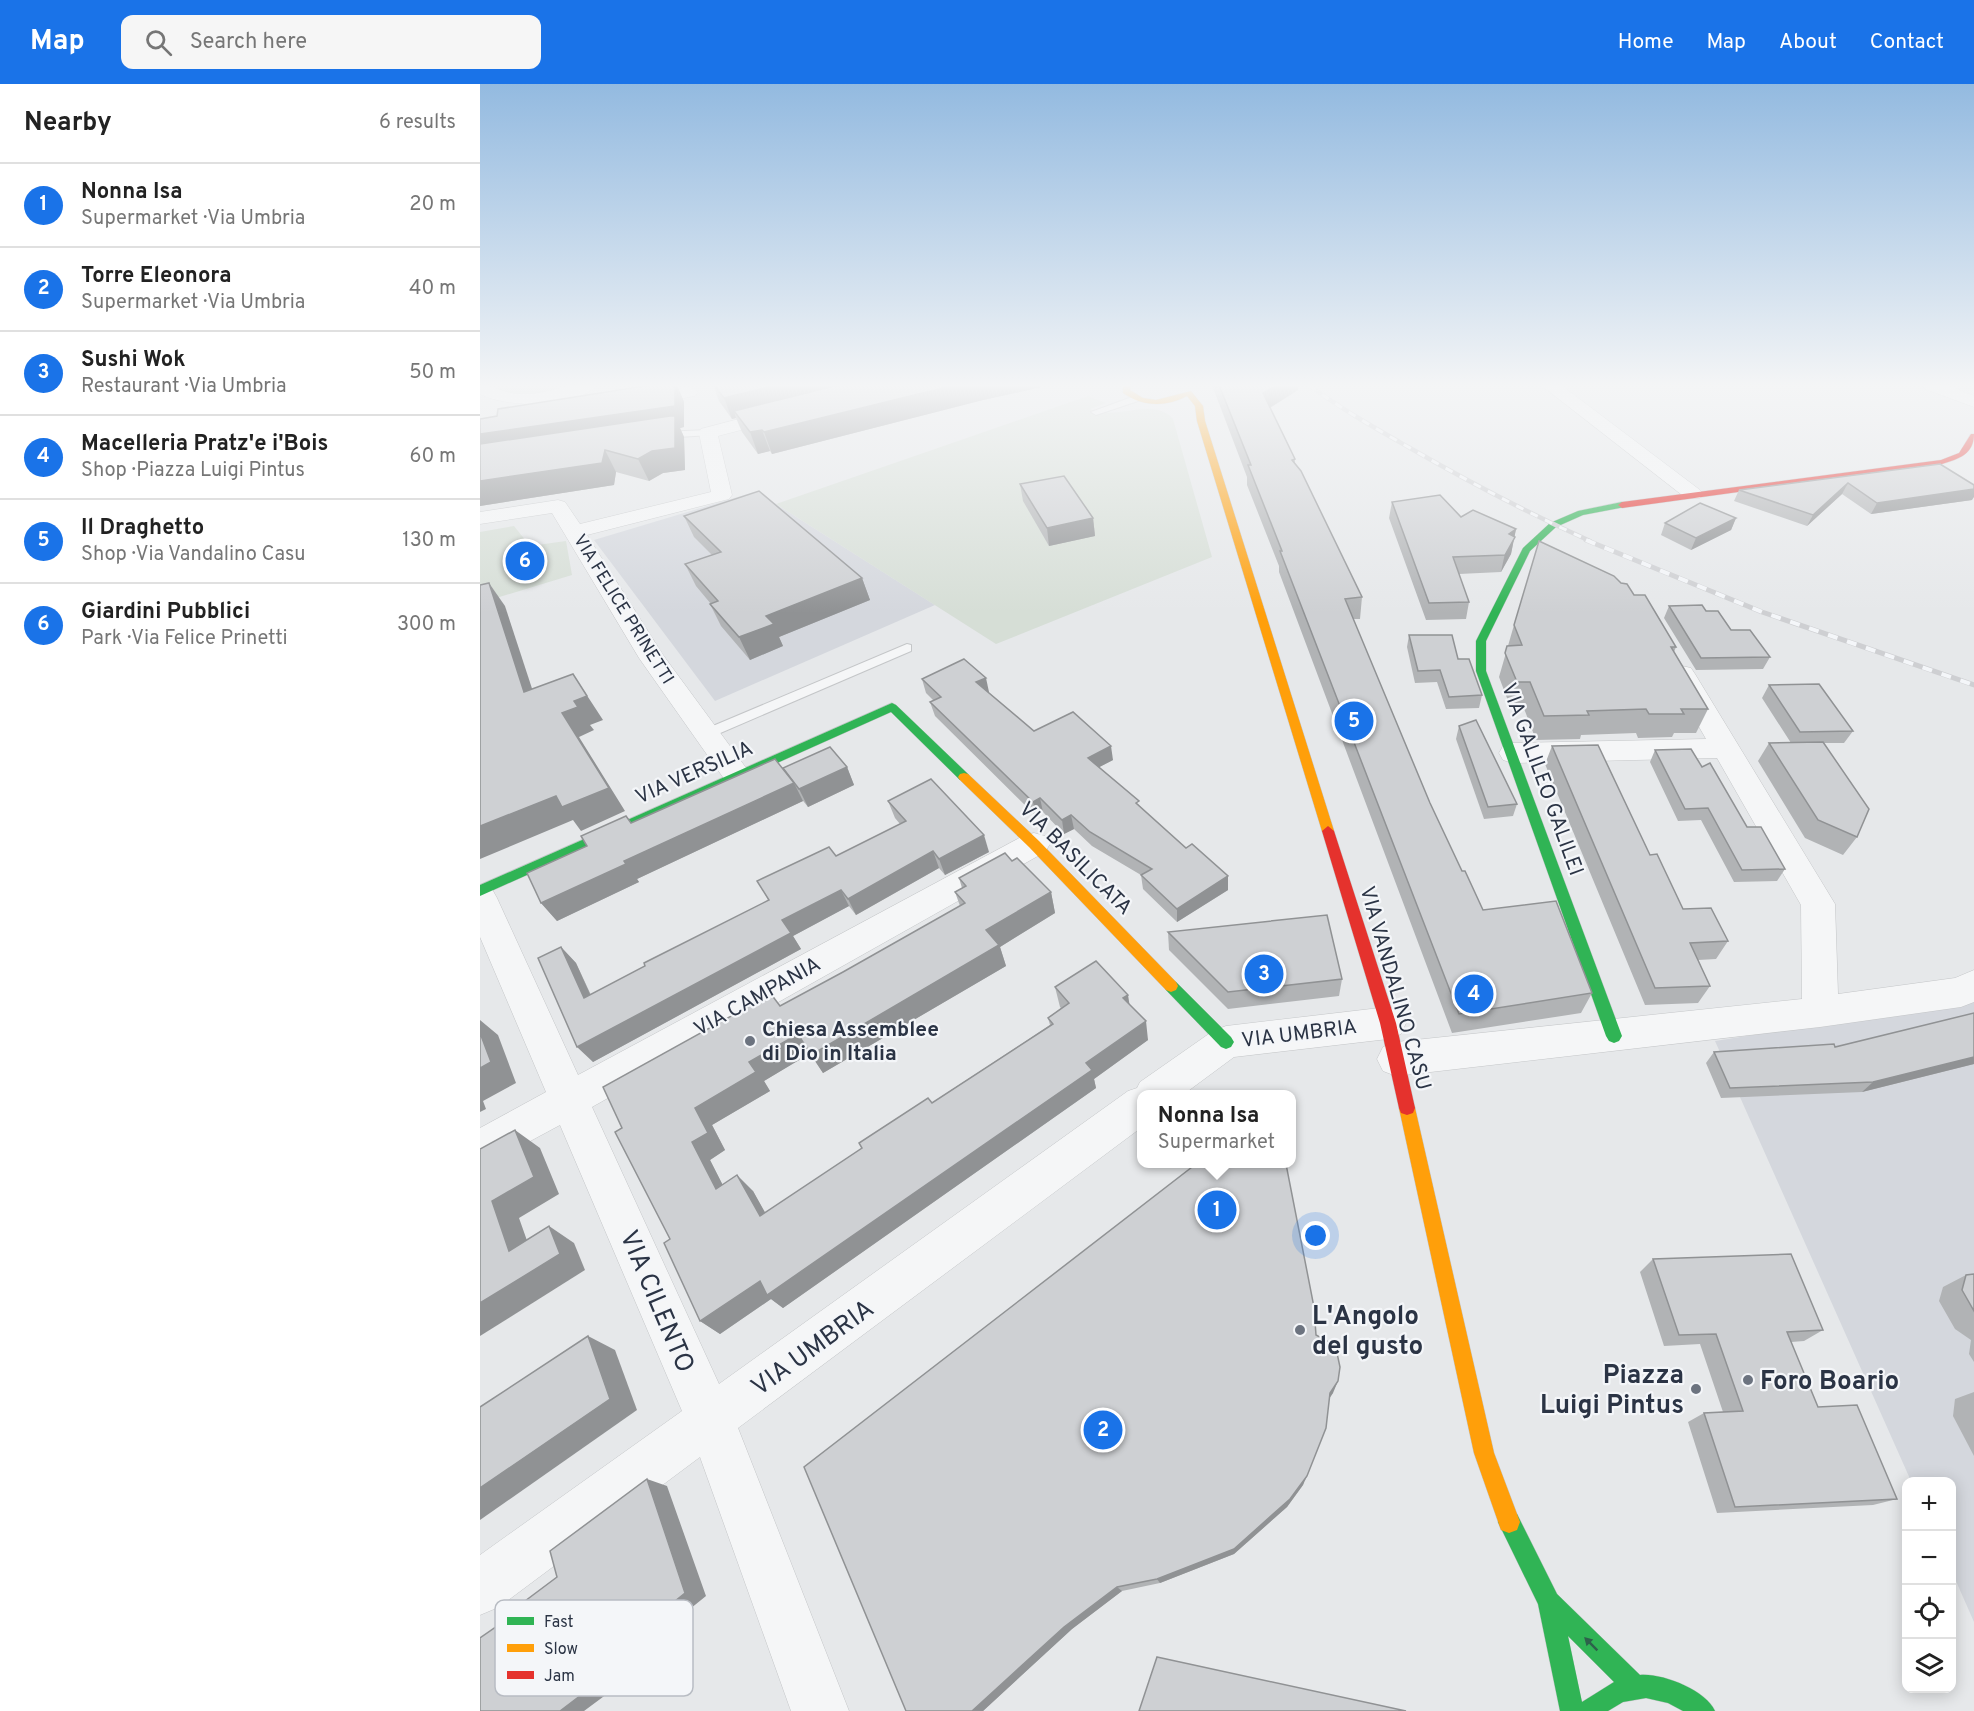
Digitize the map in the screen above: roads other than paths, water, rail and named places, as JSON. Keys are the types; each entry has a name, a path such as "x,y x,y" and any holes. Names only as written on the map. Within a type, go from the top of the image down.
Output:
{"street":[{"path":"574,532 722,495 714,461"},
{"name":"VIA VANDALINO CASU","path":"1213,461 1388,1023 1484,1453 1516,1540 1548,1602 1565,1669 1572,1711"},
{"path":"1650,461 1693,494"},
{"path":"1557,564 1530,546 1553,525 1581,513 1693,494 1945,461"},
{"name":"VIA FELICE PRINETTI","path":"480,518 558,506 652,658 737,776"},
{"name":"VIA GALILEO GALILEI","path":"1530,546 1481,641 1480,671 1513,753 1614,1036"},
{"path":"1667,648 1818,904 1820,1012"},
{"name":"VIA VERSILIA","path":"480,891 892,707"},
{"name":"VIA BASILICATA","path":"892,707 1034,844 1226,1042"},
{"path":"1513,753 1726,748"},
{"name":"VIA CAMPANIA","path":"480,1149 1034,844"},
{"name":"VIA CILENTO","path":"480,898 711,1421 820,1711"},
{"path":"1396,1059 1820,1012 1961,992 1974,985"},
{"name":"VIA UMBRIA","path":"1161,1090 1226,1042 1388,1023"},
{"name":"VIA UMBRIA","path":"480,1588 1137,1108"},
{"name":"VIA VANDALINO CASU","path":"1548,1602 1633,1685"},
{"path":"1589,1711 1602,1697 1633,1685 1670,1691 1703,1711"}],"lane":[{"path":"706,734 907,648"}],"railway":[{"path":"1433,461 1521,508 1590,541"},
{"path":"1586,540 1762,612 1974,685"}],"place":[{"name":"Giardini Pubblici","path":"525,561"},
{"name":"Il Draghetto","path":"1354,721"},
{"name":"Sushi Wok","path":"1264,974"},
{"name":"Macelleria Pratz'e i'Bois","path":"1474,994"},
{"name":"Chiesa Assemblee di Dio in Italia","path":"750,1041"},
{"name":"Nonna Isa","path":"1217,1210"},
{"name":"L'Angolo del gusto","path":"1300,1330"},
{"name":"Foro Boario","path":"1748,1380"},
{"name":"Piazza Luigi Pintus","path":"1696,1389"},
{"name":"Torre Eleonora","path":"1103,1430"}]}
